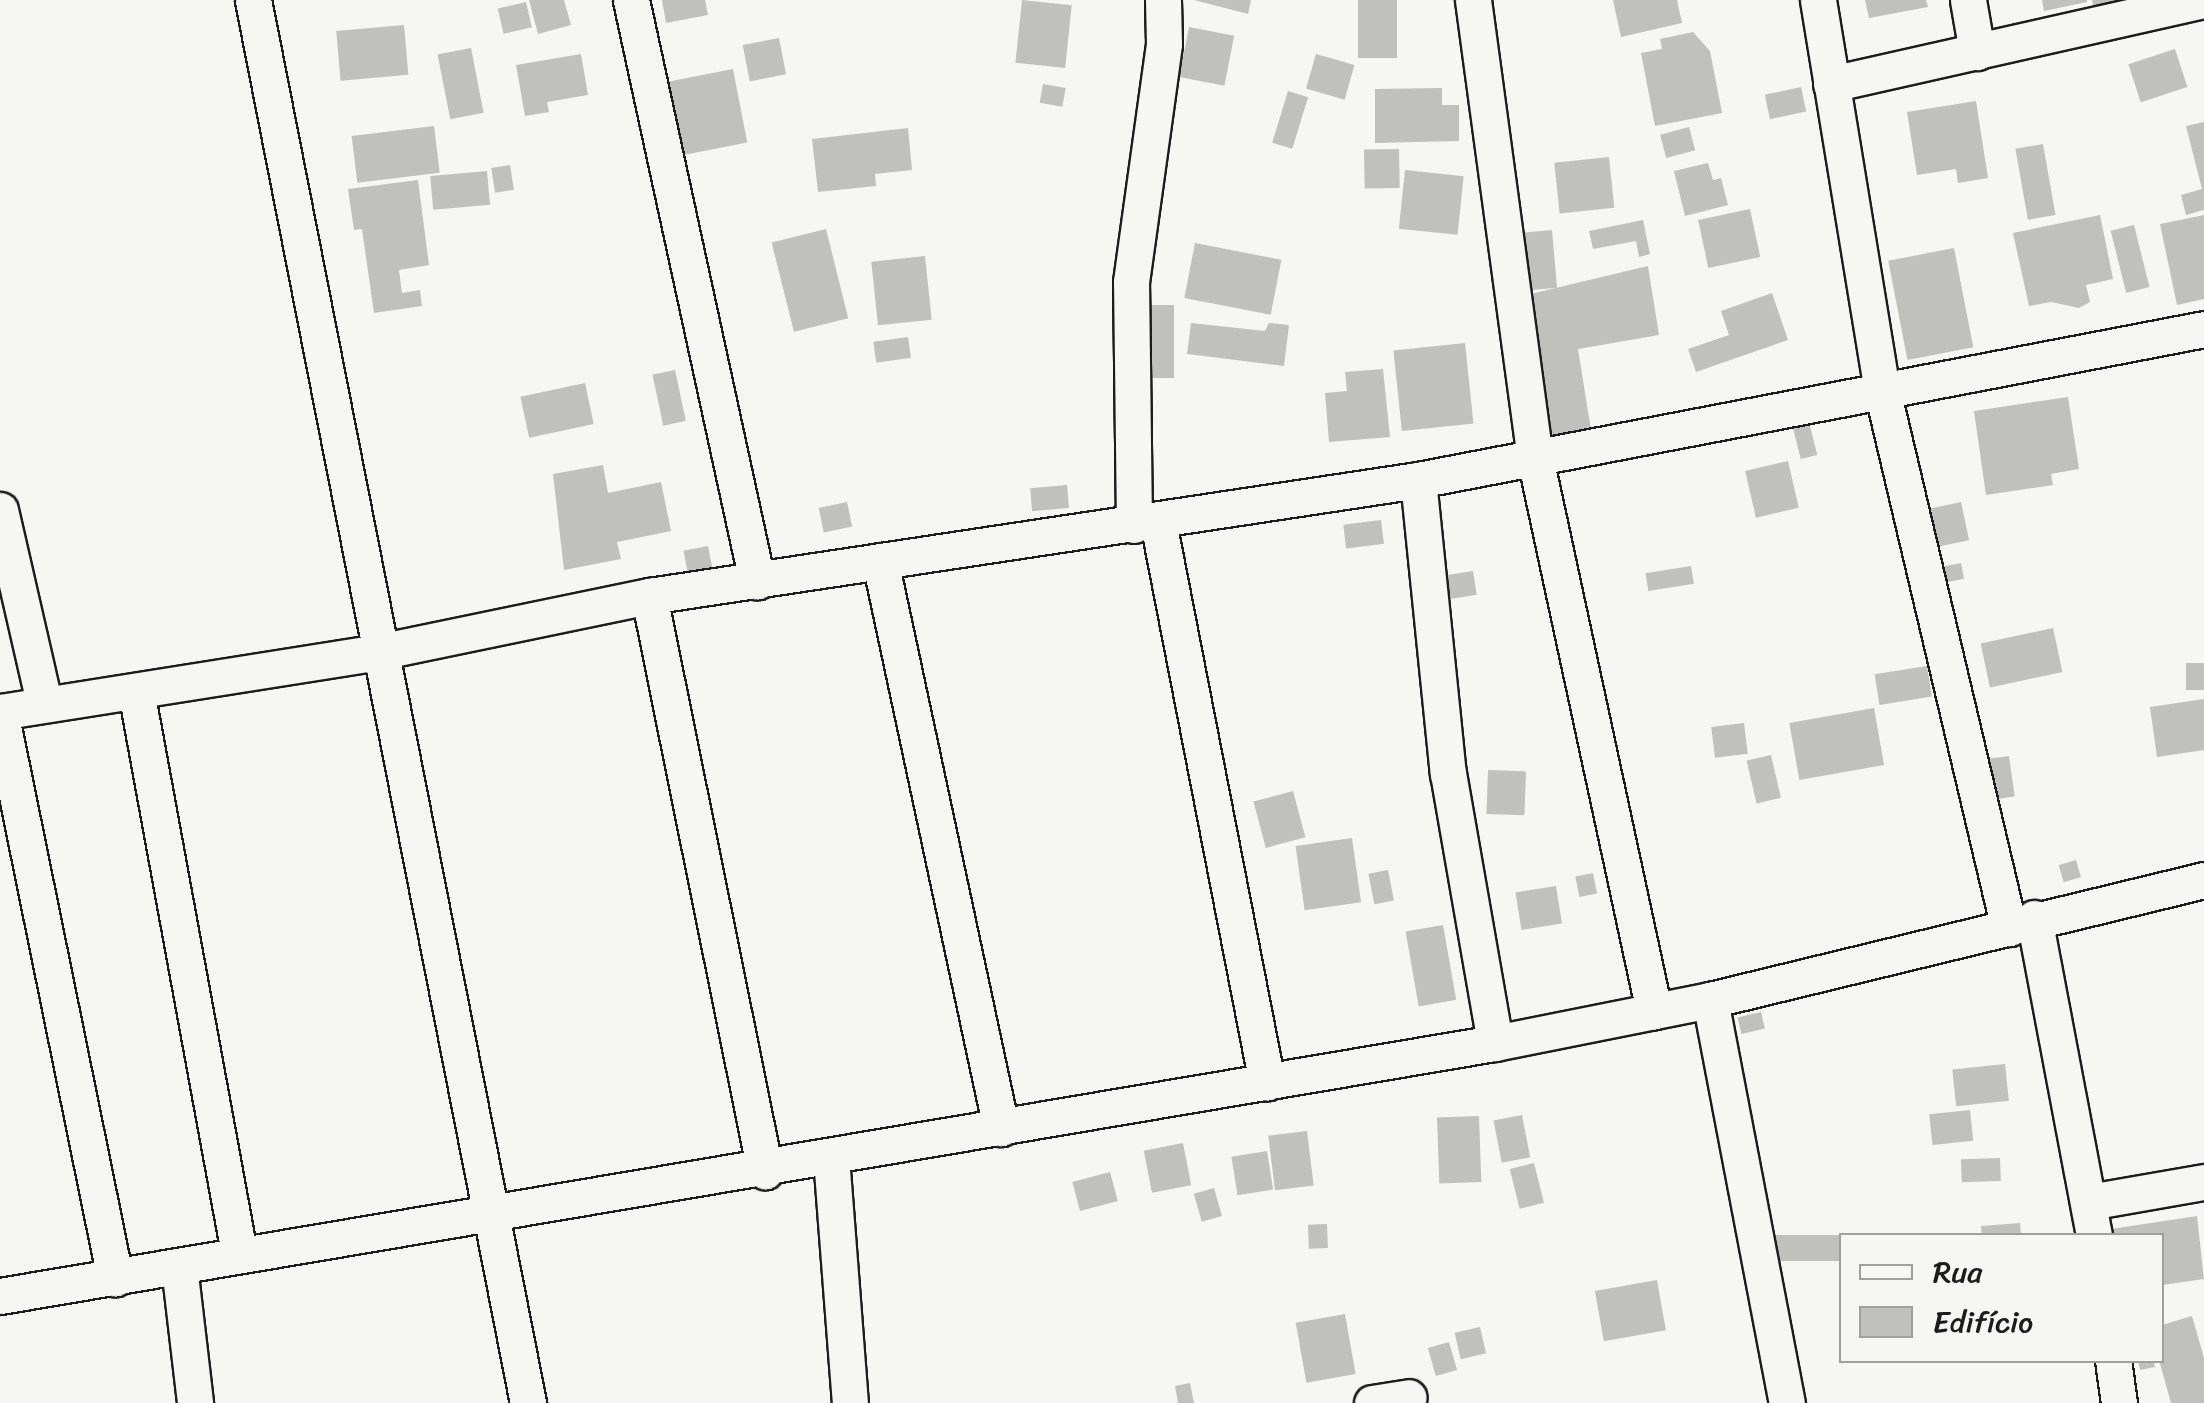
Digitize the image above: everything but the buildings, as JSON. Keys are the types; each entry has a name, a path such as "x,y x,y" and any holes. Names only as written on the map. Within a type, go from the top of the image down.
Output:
{"street":[{"path":"253,0 528,1403"},
{"path":"632,0 758,581"},
{"path":"1163,0 1164,44 1130,282 1146,524 1268,1083"},
{"path":"1473,0 1535,458 1654,1011"},
{"path":"1818,0 1882,390 2021,923 2092,1219 2204,1182"},
{"path":"1968,0 1976,52"},
{"path":"1831,84 2203,0"},
{"path":"115,1278 0,712 378,652 649,596 1418,480 2204,329"},
{"path":"1418,480 1448,773 1496,1043"},
{"path":"0,510 44,702"},
{"path":"880,560 1001,1128"},
{"path":"649,596 765,1171"},
{"path":"136,691 239,1253"},
{"path":"0,1296 239,1253 765,1171 1496,1043 1710,1000 2204,880"},
{"path":"1710,1000 1787,1403"},
{"path":"831,1157 850,1403"},
{"path":"179,1266 195,1403"},
{"path":"2113,1363 2119,1403"},
{"path":"1372,1403 1409,1396"}]}
